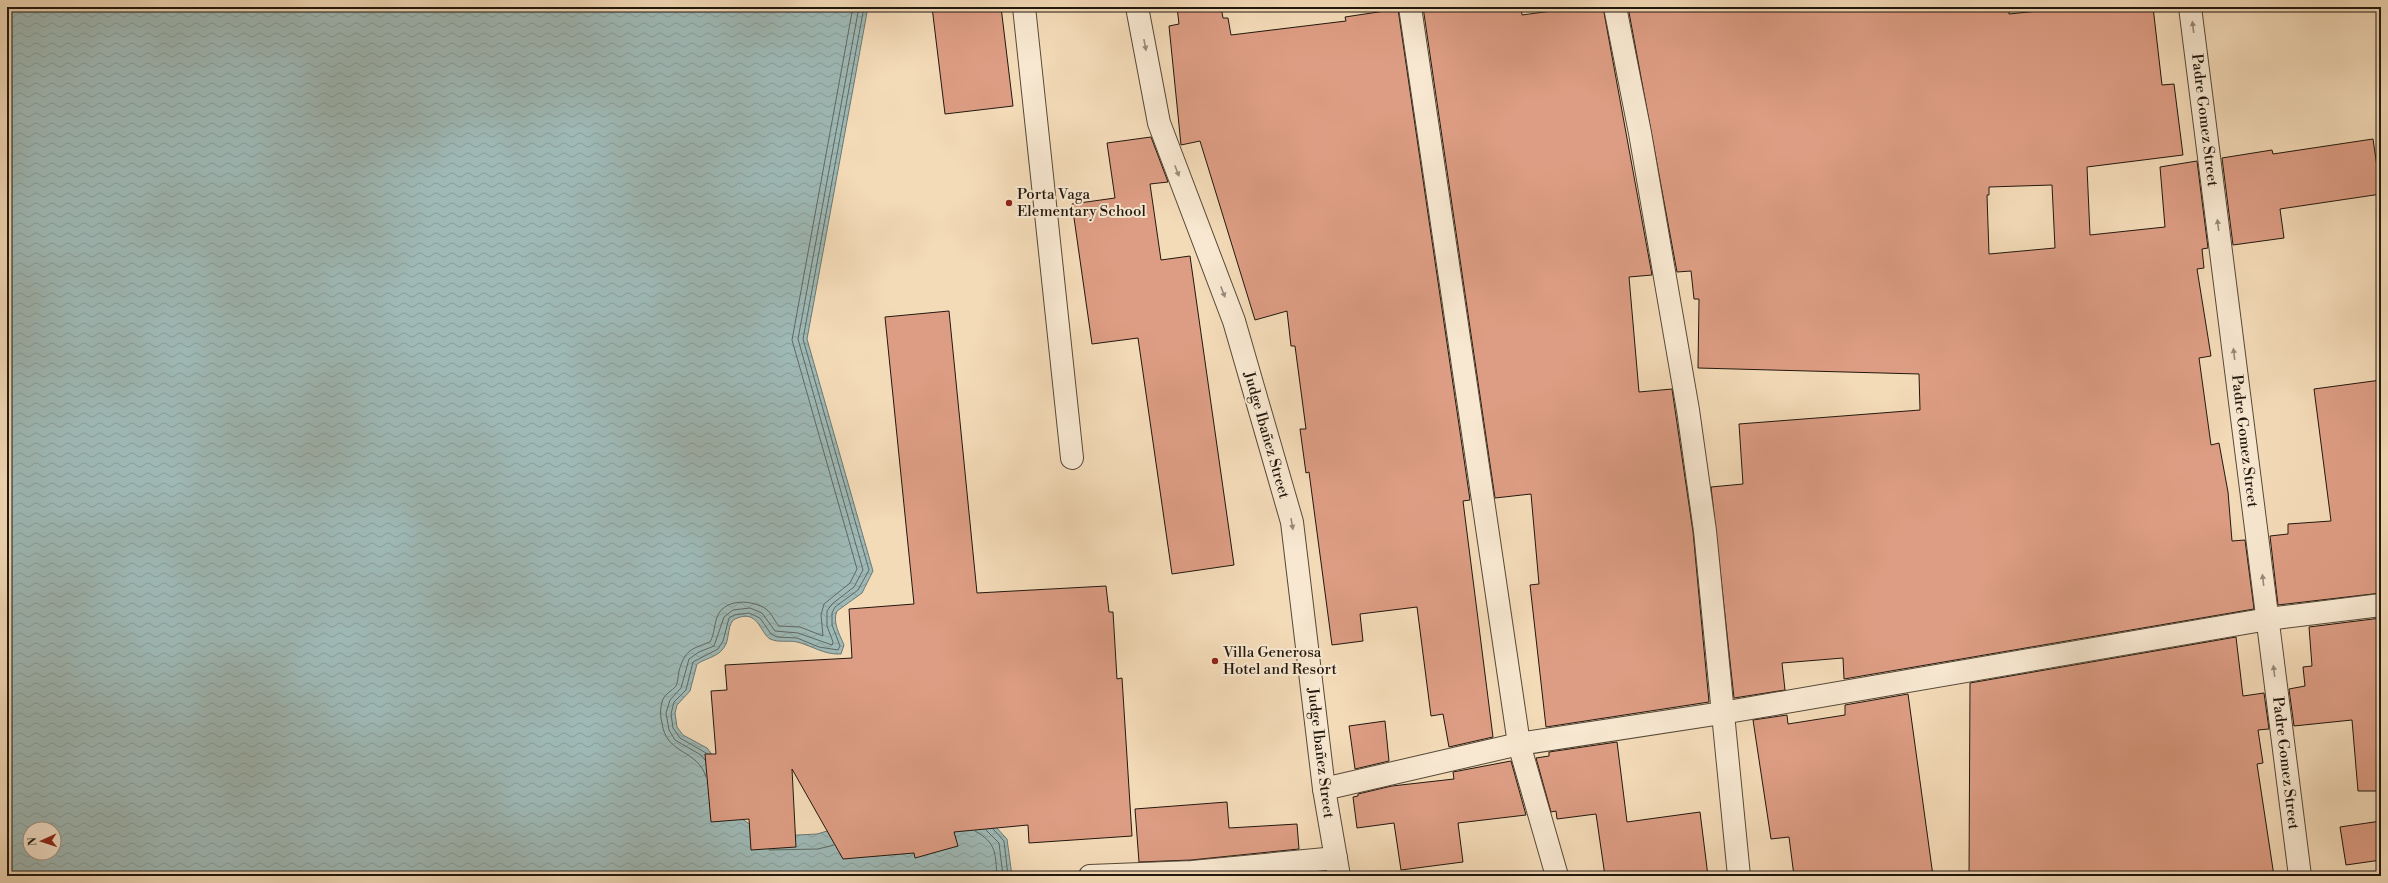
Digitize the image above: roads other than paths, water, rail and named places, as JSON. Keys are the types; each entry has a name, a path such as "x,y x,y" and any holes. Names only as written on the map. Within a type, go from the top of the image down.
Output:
{"street":[{"path":"1024,7 1072,458"},
{"name":"Judge Ibañez Street","path":"1138,7 1159,123 1234,321 1292,522 1324,789 1337,867"},
{"path":"1410,7 1519,744 1557,876"},
{"path":"1615,7 1640,133 1688,410 1705,531 1739,876"},
{"name":"Padre Gomez Street","path":"2190,7 2300,876"},
{"path":"1324,789 1519,744 1722,713 2268,619 2381,605"},
{"path":"1090,876 1337,867"}],"water":[{"path":"7,7 868,7 807,339 873,571 862,593 837,611 835,620 844,645 841,654 824,652 797,642 777,641 770,639 754,619 743,616 735,619 731,623 726,644 720,652 697,664 690,691 677,705 675,713 677,727 683,735 707,748 717,761 736,815 760,831 778,836 817,834 851,824 994,825 1007,839 1012,876 7,876"}],"place":[{"name":"Porta Vaga Elementary School","path":"1009,203"},
{"name":"Villa Generosa Hotel and Resort","path":"1215,661"}]}
